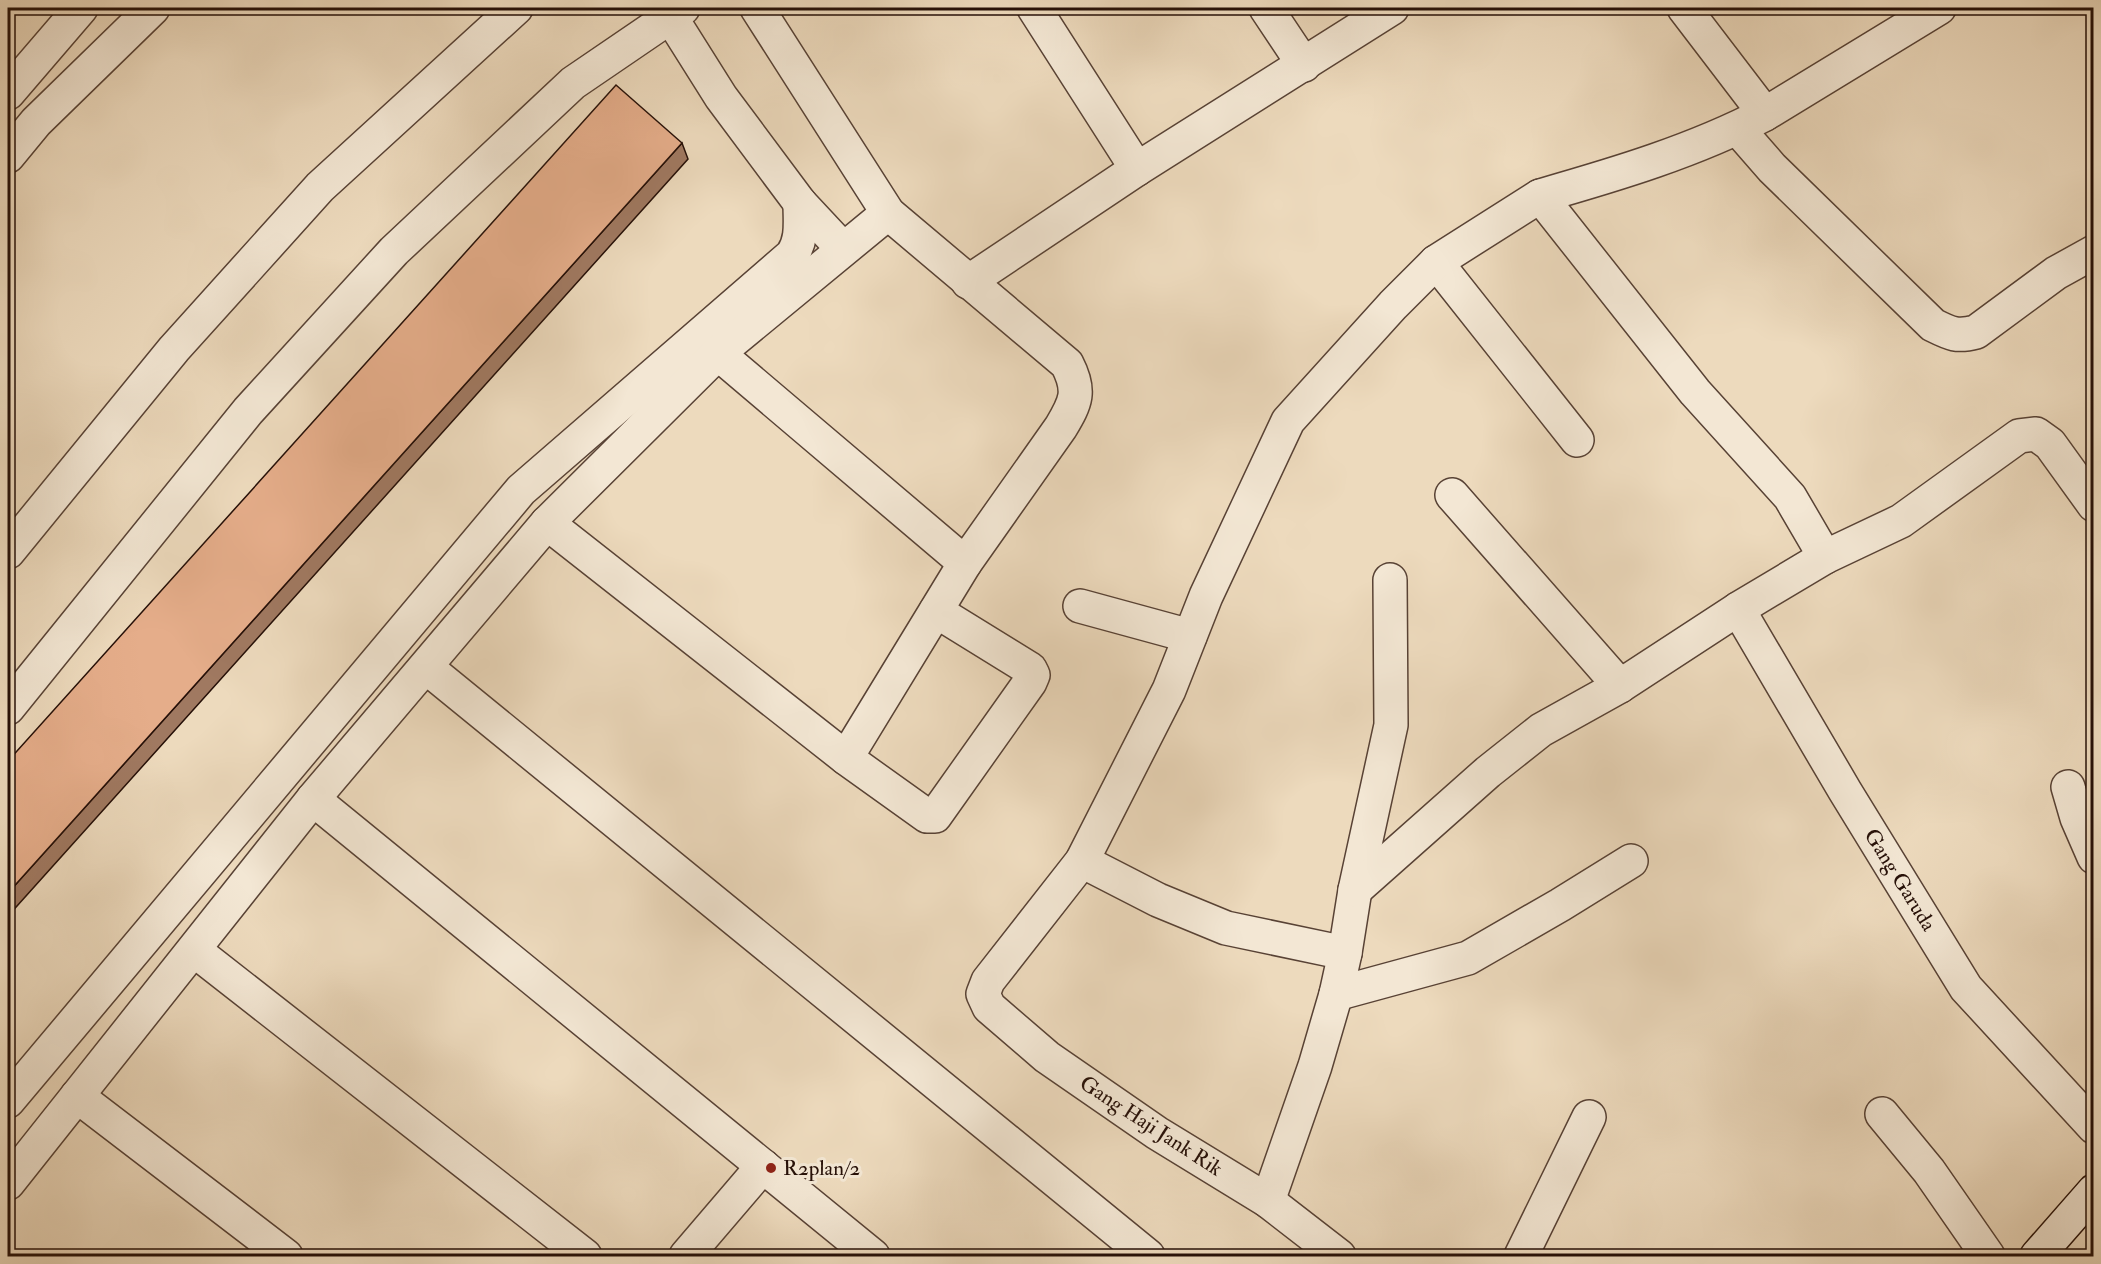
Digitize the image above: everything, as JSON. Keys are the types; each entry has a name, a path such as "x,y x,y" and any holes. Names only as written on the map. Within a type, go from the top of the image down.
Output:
{"street":[{"path":"8,93 81,8"},
{"path":"8,156 36,122 153,8"},
{"path":"8,552 174,349 320,187 516,8"},
{"path":"757,8 888,213 1067,364 1074,377 1077,390 1074,404 1061,428 965,563 846,758"},
{"path":"1034,8 1137,169"},
{"path":"1266,8 1304,64"},
{"path":"968,282 1137,169 1392,8"},
{"path":"1684,8 1751,121 1772,168 1933,325 1951,334 1962,336 1976,332 2056,273 2094,252"},
{"path":"1345,953 1226,928 1158,900 1082,861 1169,690 1206,596 1288,421 1393,305 1436,262 1540,196 1638,167 1751,121 1939,8"},
{"path":"8,708 248,411 394,251 573,83 672,10 721,97 800,203 843,249"},
{"path":"1540,196 1695,392 1790,497 1825,557"},
{"path":"783,282 792,255 798,246 801,232 800,203"},
{"path":"8,1101 521,490 708,344 783,282 843,249 888,213"},
{"path":"1436,262 1577,440"},
{"path":"708,344 965,563"},
{"path":"8,1183 313,799 547,523 708,344"},
{"path":"1354,890 1488,772 1541,730 1620,686 1738,609 1825,557 1901,521 2019,436 2036,434 2050,444 2094,505"},
{"path":"1452,495 1620,686"},
{"path":"547,523 846,758 927,816 935,816 1033,675 1030,669 936,611"},
{"path":"1268,1201 1315,1066 1336,994 1345,953 1354,890 1391,724 1390,580"},
{"path":"1080,606 1190,636"},
{"name":"Gang Garuda","path":"1738,609 1845,791 1966,988 2094,1127"},
{"path":"426,667 1148,1257"},
{"path":"327,721 358,746"},
{"path":"2068,787 2077,818 2094,857"},
{"path":"313,799 873,1257"},
{"name":"Gang Haji Jank Rik","path":"1082,861 988,981 983,994 989,1007 1047,1057 1157,1133 1268,1201 1339,1257"},
{"path":"1336,994 1468,958 1631,861"},
{"path":"194,950 585,1257"},
{"path":"77,1096 286,1257"},
{"path":"1882,1114 1929,1171 1988,1257"},
{"path":"1521,1257 1589,1118"},
{"path":"686,1257 762,1166"},
{"path":"2037,1257 2094,1191"}],"building":[{"path":"616,85 682,143 8,893 8,761"}],"place":[{"name":"R2plan/2","path":"771,1168"}]}
